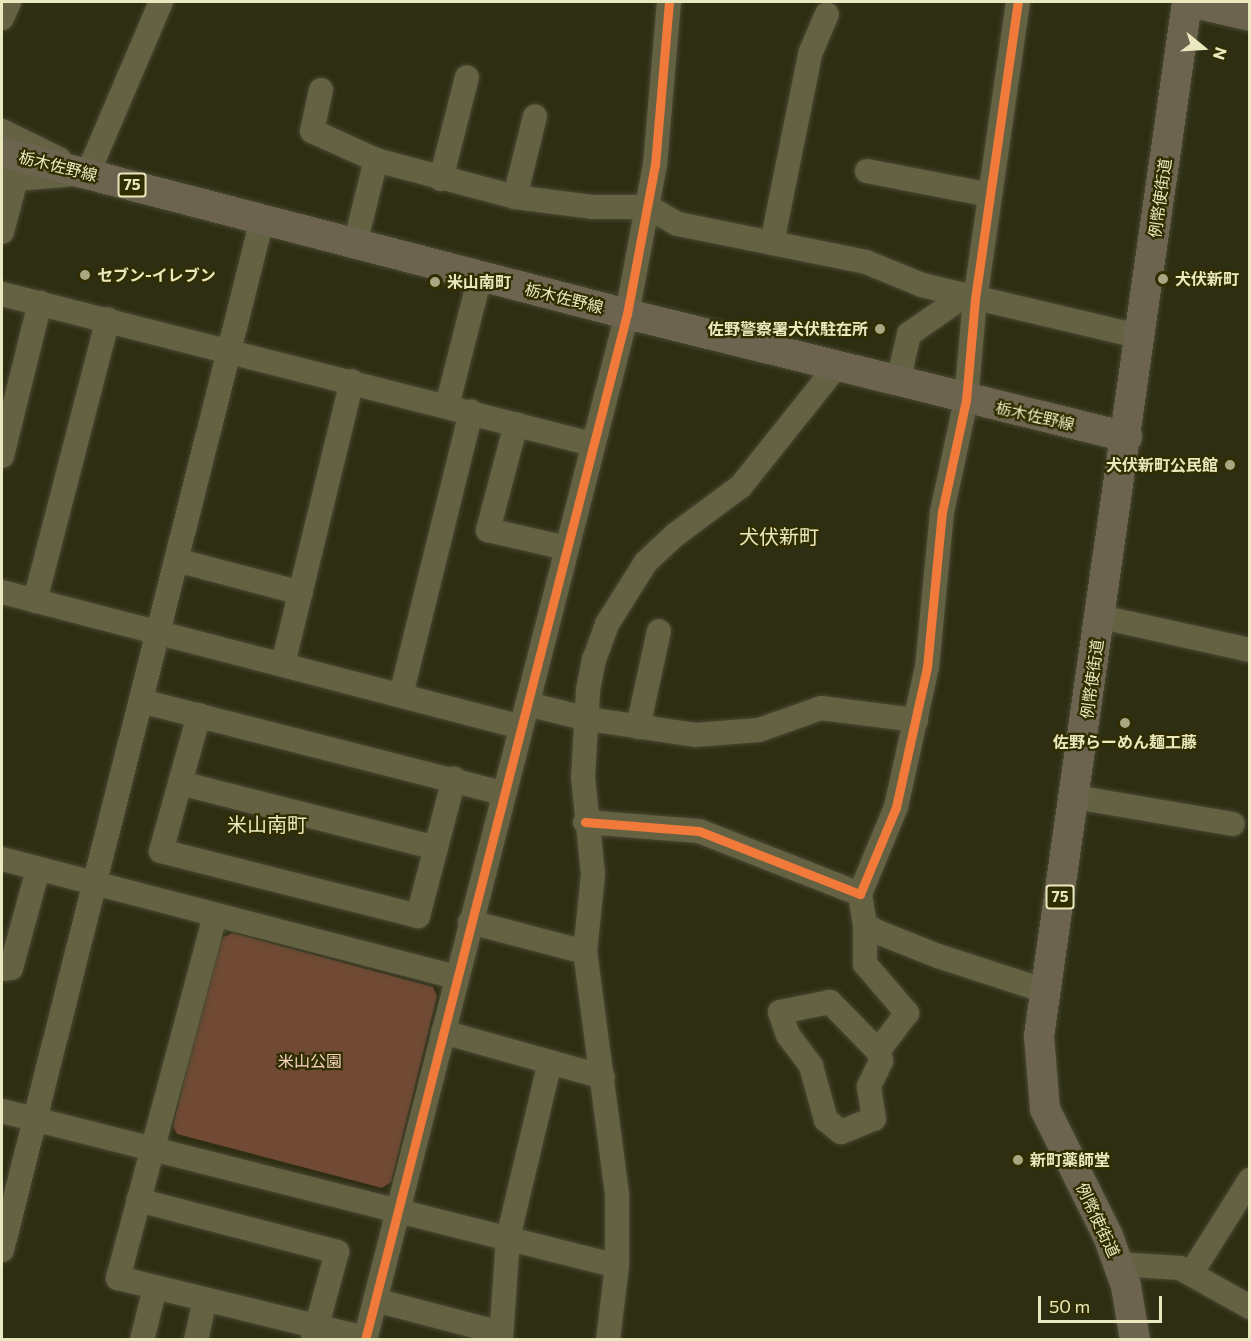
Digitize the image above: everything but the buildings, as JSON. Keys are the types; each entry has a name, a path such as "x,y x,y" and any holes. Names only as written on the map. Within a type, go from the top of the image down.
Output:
{"main road":[{"path":"1189,2 1250,16"},
{"name":"例幣使街道","path":"1135,1340 1118,1264 1095,1208 1044,1109 1038,1063 1046,991 1189,2"},
{"name":"栃木佐野線","path":"2,152 836,367 1127,437"}],"street":[{"path":"2,18 9,2"},
{"path":"88,173 161,2"},
{"path":"215,916 118,1278 205,1299 315,1333 365,1339 591,444 627,314 648,207 669,2"},
{"path":"878,1051 907,1013 865,964 865,924 860,894 897,807 916,720 935,608 944,496 966,399 969,297 990,195 1018,2"},
{"path":"772,243 810,54 827,14"},
{"path":"441,179 467,77"},
{"path":"321,90 312,131 376,160 515,197 593,207 648,207 678,224 866,262 922,285 1142,337"},
{"path":"515,197 535,117"},
{"path":"2,131 88,173"},
{"path":"355,244 376,160"},
{"path":"867,171 990,195"},
{"path":"2,232 9,178 88,173"},
{"path":"2,1250 262,220"},
{"path":"447,406 480,276"},
{"path":"2,294 352,381 591,444"},
{"path":"898,382 909,334 969,297"},
{"path":"2,456 40,303"},
{"path":"35,601 108,320"},
{"path":"608,1340 617,1266 617,1194 585,952 592,874 585,822 583,778 594,660 624,592 646,562 675,535 741,486 836,367"},
{"path":"283,664 352,381"},
{"path":"401,695 471,412"},
{"path":"516,424 488,530 566,548"},
{"path":"176,560 301,593"},
{"path":"2,592 401,695 524,715 588,719 695,735 759,730 821,708 916,720"},
{"path":"1101,617 1250,650"},
{"path":"638,727 659,631"},
{"path":"141,701 503,793"},
{"path":"199,715 161,852 418,916 454,779"},
{"path":"180,783 436,848"},
{"path":"1075,797 1233,824"},
{"path":"585,822 699,831 860,894"},
{"path":"2,860 456,977"},
{"path":"2,969 11,968 38,869"},
{"path":"470,922 585,952"},
{"path":"865,924 938,956 1046,991"},
{"path":"831,1002 878,1051 881,1061 869,1086 874,1119 841,1132 826,1120 811,1066 788,1035 780,1012 831,1002"},
{"path":"443,1032 603,1077"},
{"path":"375,1300 501,1336 508,1238 550,1062"},
{"path":"2,1112 154,1147 617,1266"},
{"path":"1192,1272 1250,1180"},
{"path":"138,1200 337,1252 315,1333"},
{"path":"1118,1264 1160,1264 1192,1272 1250,1306"},
{"path":"142,1340 155,1288"},
{"path":"196,1340 205,1299"}],"green space":[{"name":"米山公園","path":"233,933 433,987 437,996 391,1182 382,1188 177,1134 173,1126 219,939"}],"cycle path":[{"path":"365,1340 627,314 655,165 669,2"},
{"path":"585,822 699,831 860,894 896,807 927,667 942,512 966,400 975,299 1018,2"}],"place":[{"name":"セブン-イレブン","path":"85,275"},
{"name":"犬伏新町","path":"1163,279"},
{"name":"米山南町","path":"435,282"},
{"name":"佐野警察署犬伏駐在所","path":"880,329"},
{"name":"犬伏新町公民館","path":"1230,465"},
{"name":"佐野らーめん麺工藤","path":"1125,723"},
{"name":"新町薬師堂","path":"1018,1160"}],"district":[{"name":"犬伏新町","path":"779,536"},
{"name":"米山南町","path":"267,824"}]}
